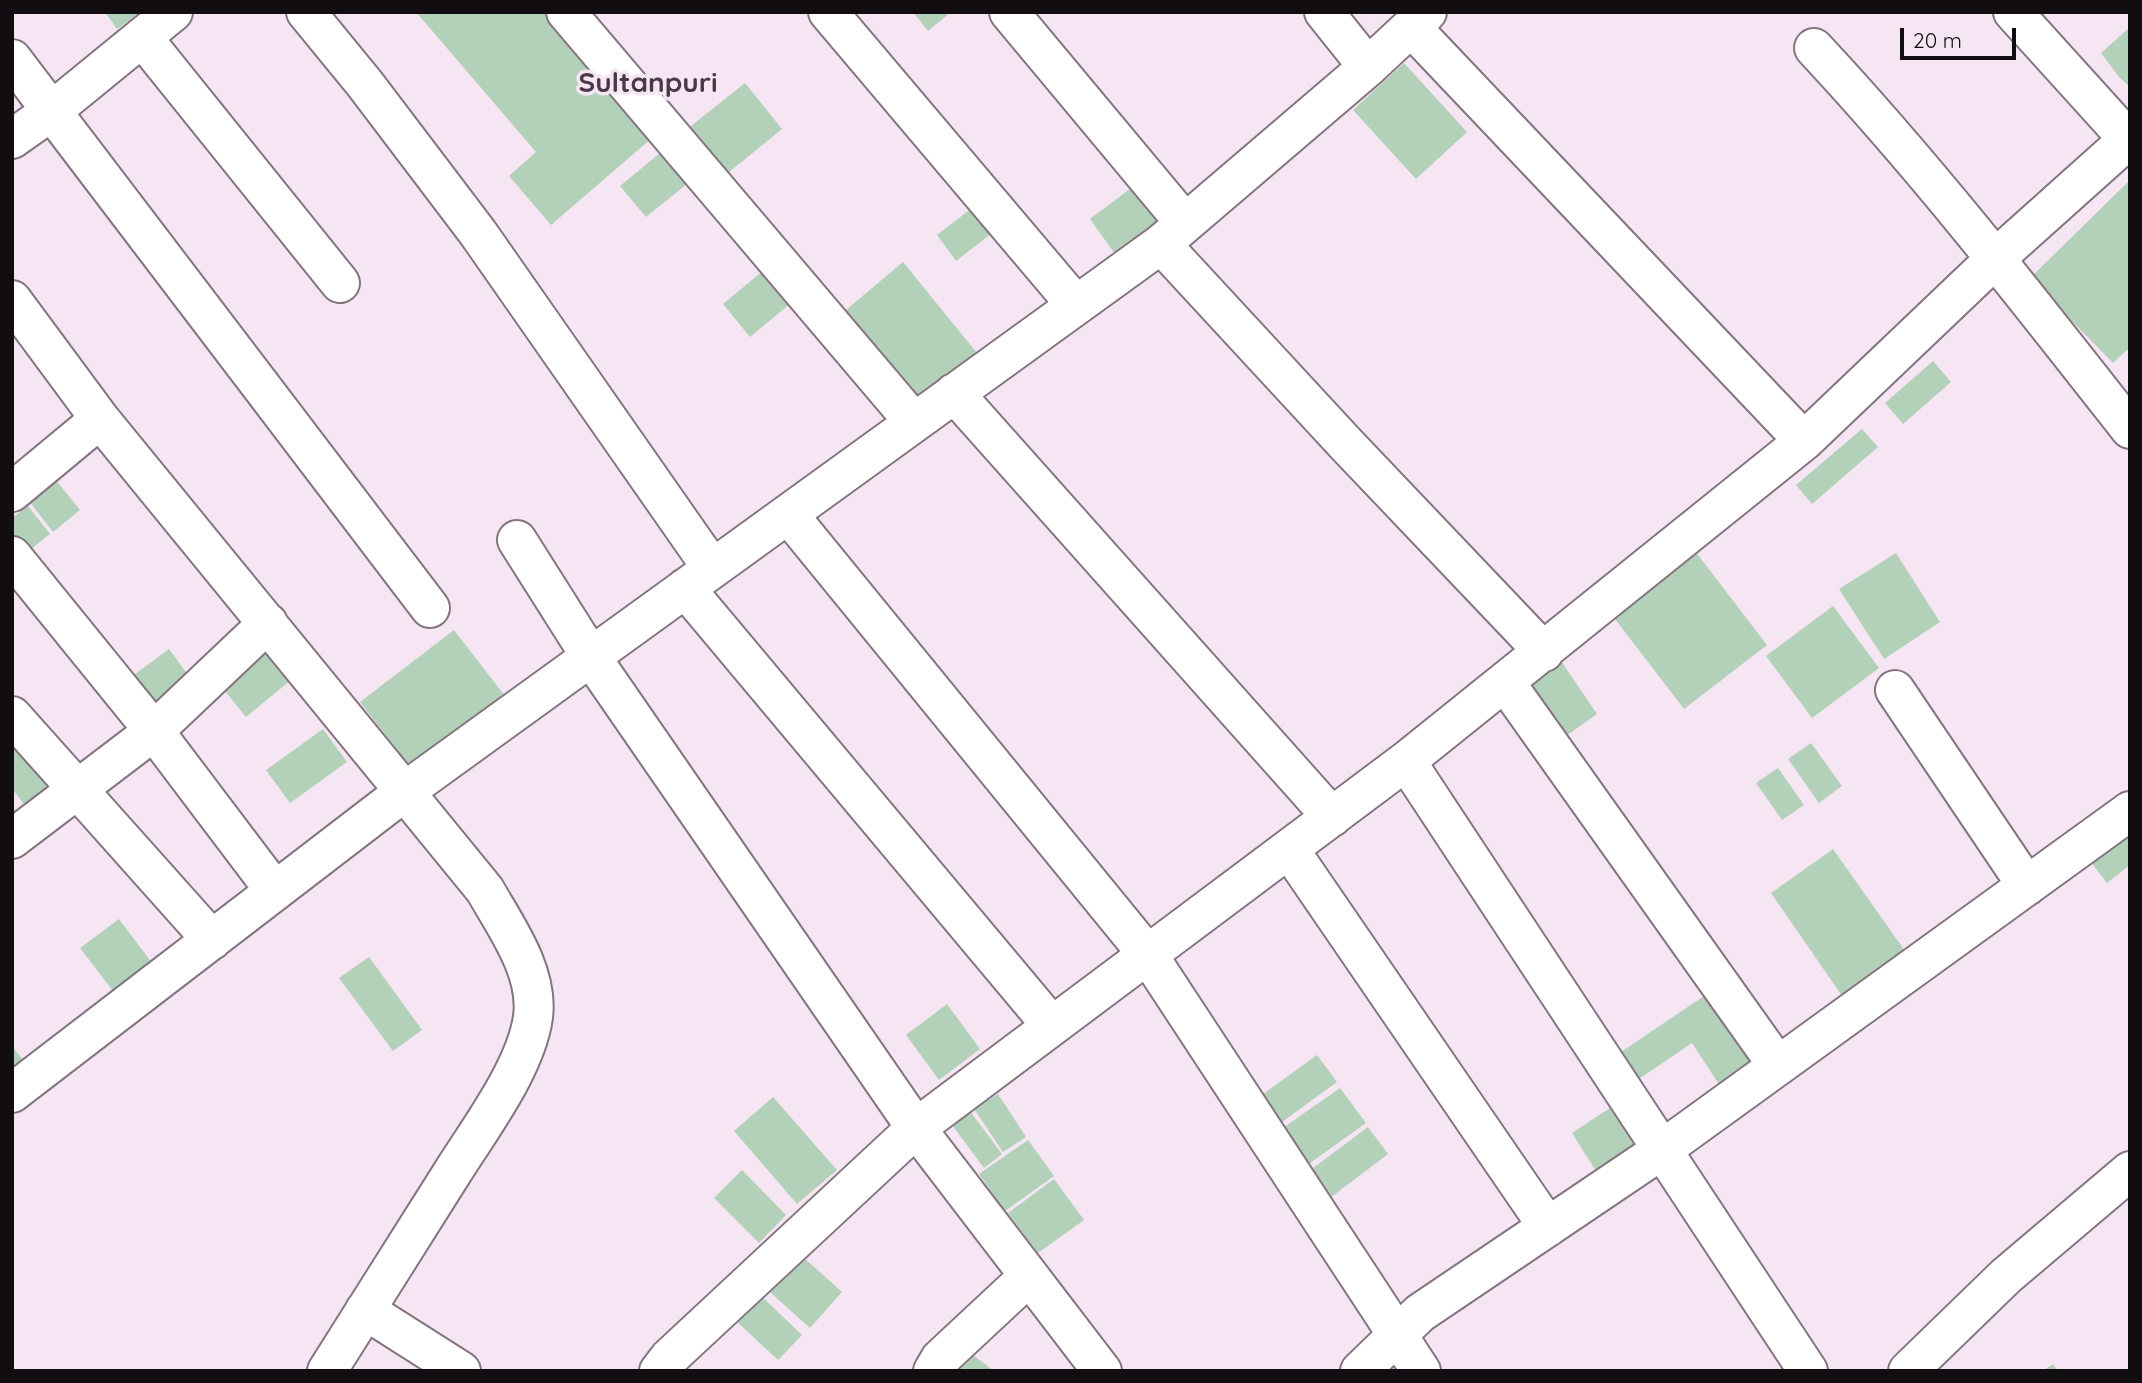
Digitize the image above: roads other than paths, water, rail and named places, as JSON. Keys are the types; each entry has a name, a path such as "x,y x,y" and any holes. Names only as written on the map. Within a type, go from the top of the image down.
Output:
{"street":[{"path":"12,139 53,110 173,12"},
{"path":"306,12 478,233 699,578 1052,1026"},
{"path":"566,12 914,422"},
{"path":"828,12 1076,305"},
{"path":"1009,12 1173,233 1345,443 1544,652"},
{"path":"1324,12 1368,67"},
{"path":"659,1371 669,1358 916,1128 1406,761 1804,441 1996,258 2129,138 2013,12"},
{"path":"12,1093 404,792 1173,233 1368,67 1419,20 1804,441"},
{"path":"142,37 340,283"},
{"path":"1814,48 1859,96 1996,258 2130,429"},
{"path":"12,59 430,608"},
{"path":"12,300 100,419 485,890 530,979 533,1016 526,1045 498,1100 327,1371"},
{"path":"954,393 1332,817"},
{"path":"12,492 100,419"},
{"path":"788,514 1147,955 1421,1371"},
{"path":"517,540 591,657 916,1128 1102,1371"},
{"path":"12,556 154,731 275,891"},
{"path":"12,839 154,731 268,624"},
{"path":"1505,682 1778,1066"},
{"path":"1895,690 2027,886"},
{"path":"12,716 212,940"},
{"path":"1406,761 1808,1371"},
{"path":"1360,1371 1420,1313 1663,1149 2130,811"},
{"path":"1289,849 1548,1227"},
{"path":"1908,1371 2006,1276 2130,1171"},
{"path":"933,1371 940,1359 1029,1276"},
{"path":"365,1310 461,1371"}],"district":[{"name":"Sultanpuri","path":"648,84"}]}
